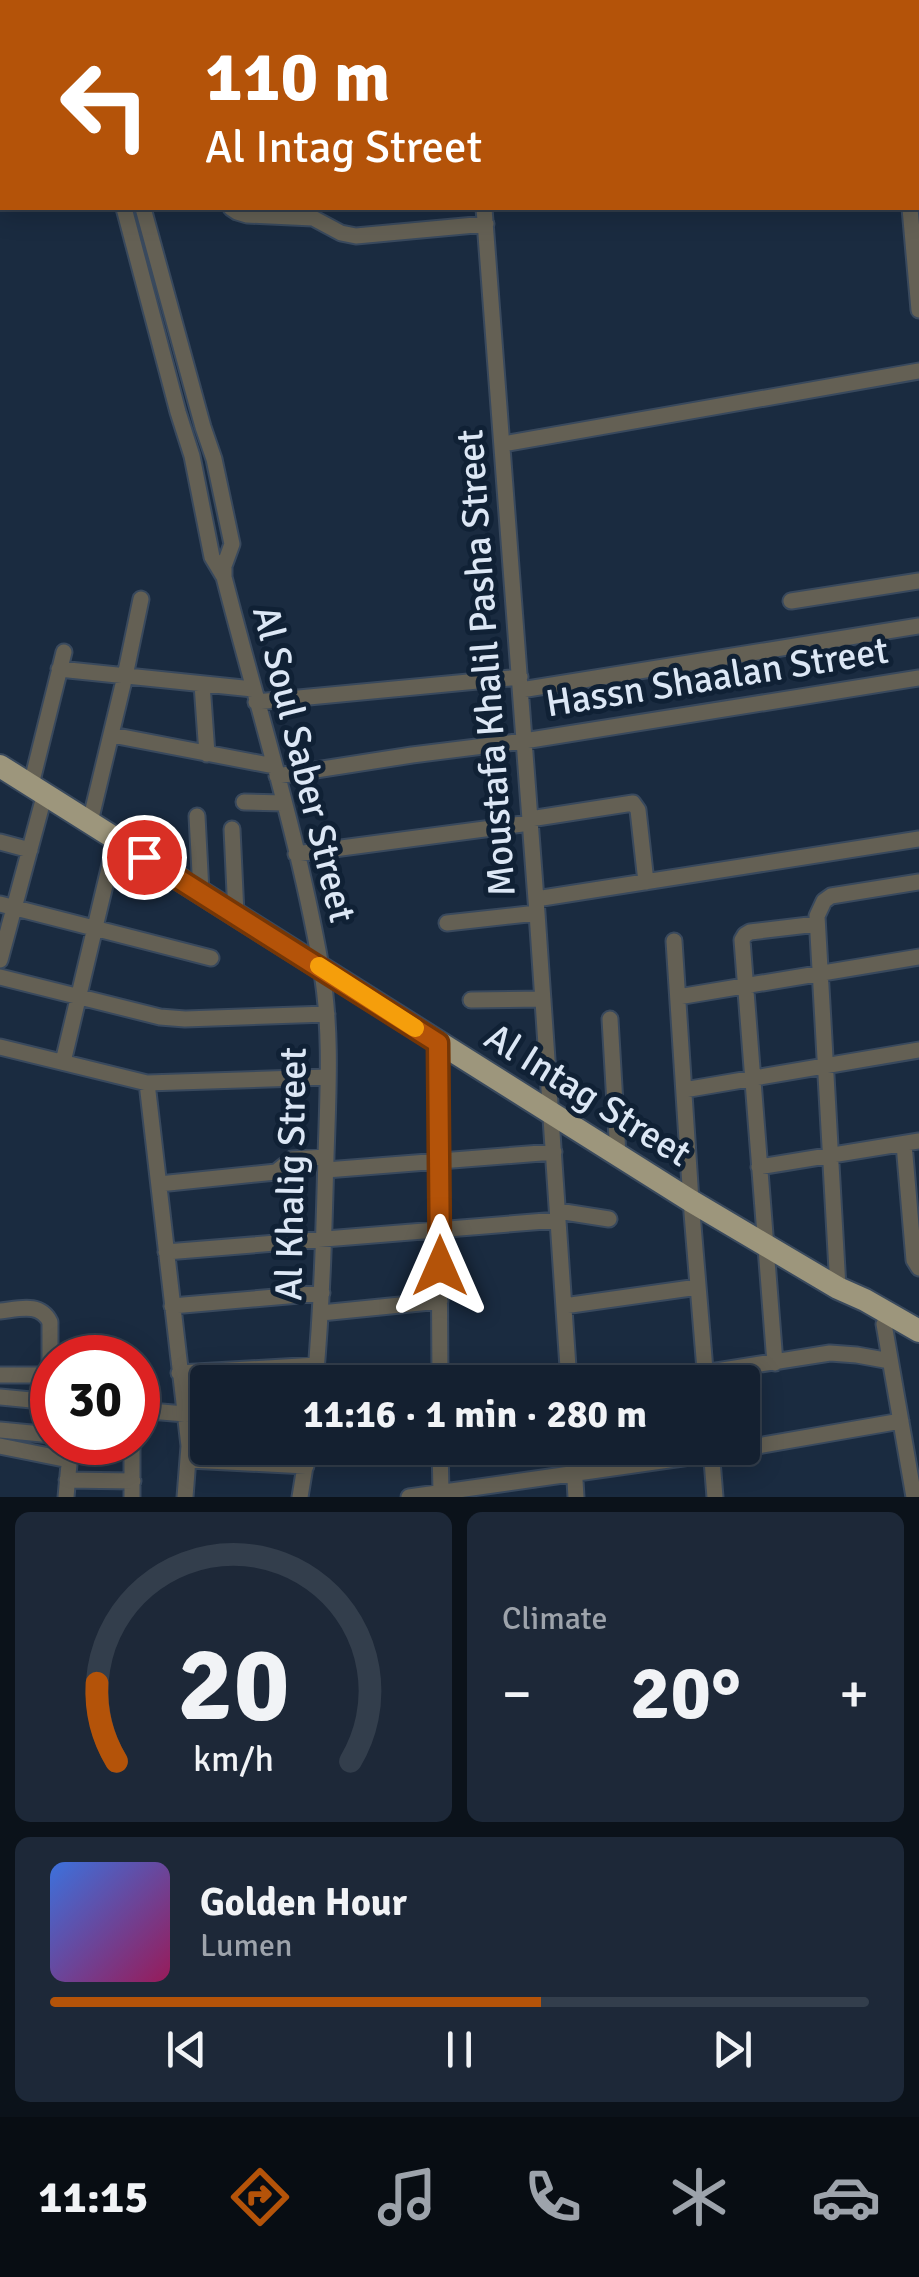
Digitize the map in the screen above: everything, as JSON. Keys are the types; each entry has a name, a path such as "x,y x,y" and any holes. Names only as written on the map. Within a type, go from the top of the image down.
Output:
{"main road":[{"name":"Al Intag Street","path":"0,766 691,1201 919,1331"},
{"name":"Al Intag Street","path":"838,1288 860,1310 919,1344"}],"street":[{"name":"Al Soul Saber Street","path":"125,210 192,456 212,557 224,577"},
{"name":"Al Soul Saber Street","path":"144,210 216,470 232,544 224,577 296,854 321,968"},
{"path":"234,210 247,215 313,218 341,233 356,236 485,216"},
{"path":"910,210 916,238 919,310"},
{"name":"Moustafa Khalil Pasha Street","path":"485,216 568,1365"},
{"path":"503,444 919,372"},
{"path":"791,601 919,581"},
{"path":"90,822 141,599"},
{"path":"60,669 202,684 254,695 520,683 919,626"},
{"path":"0,960 7,906 30,850 64,652"},
{"name":"Hassn Shaalan Street","path":"112,735 275,771 524,741 919,678"},
{"path":"202,684 207,754"},
{"path":"244,802 283,803"},
{"path":"296,854 632,803 638,810 646,882"},
{"path":"197,816 201,892"},
{"path":"232,829 236,914"},
{"path":"63,1062 116,839"},
{"path":"447,923 646,882 919,839"},
{"path":"0,842 30,850"},
{"path":"838,1288 816,924 820,908 831,896 919,882"},
{"path":"7,906 211,958"},
{"path":"774,1363 742,943 750,932 816,924"},
{"path":"674,941 704,1365"},
{"path":"678,997 919,957"},
{"name":"Al Khalig Street","path":"317,1365 328,1076 327,1014 321,968"},
{"path":"0,978 172,1018 327,1014"},
{"path":"471,1000 543,1000"},
{"path":"610,1019 618,1155"},
{"path":"438,1043 440,1365"},
{"path":"0,1048 147,1083 328,1076"},
{"path":"684,1090 919,1050"},
{"path":"147,1083 185,1414 189,1460 185,1497"},
{"path":"760,1167 912,1142 914,1260 919,1268"},
{"path":"158,1184 276,1172 292,1159 326,1164 439,1161 554,1152"},
{"path":"166,1252 440,1230 558,1216 610,1218"},
{"path":"564,1306 698,1287"},
{"path":"172,1306 322,1294"},
{"path":"321,1313 440,1301"},
{"path":"0,1311 36,1308 47,1316 50,1335"},
{"path":"884,1324 900,1419 913,1456 914,1497"},
{"path":"760,1366 830,1353 890,1361"},
{"path":"180,1373 190,1372"},
{"path":"0,1374 30,1375"},
{"path":"0,1397 30,1400"},
{"path":"160,1412 190,1414"},
{"path":"760,1442 919,1414"},
{"path":"0,1430 30,1432"},
{"path":"0,1446 30,1448"},
{"path":"189,1460 306,1466 300,1497"},
{"path":"66,1497 69,1465"},
{"path":"435,1465 425,1495 626,1465"},
{"path":"574,1465 576,1497"},
{"path":"712,1465 715,1497"},
{"path":"67,1480 133,1489"}],"slow traffic":[{"path":"319,966 415,1028"}],"route":[{"path":"144,857 438,1043 440,1266"}]}
